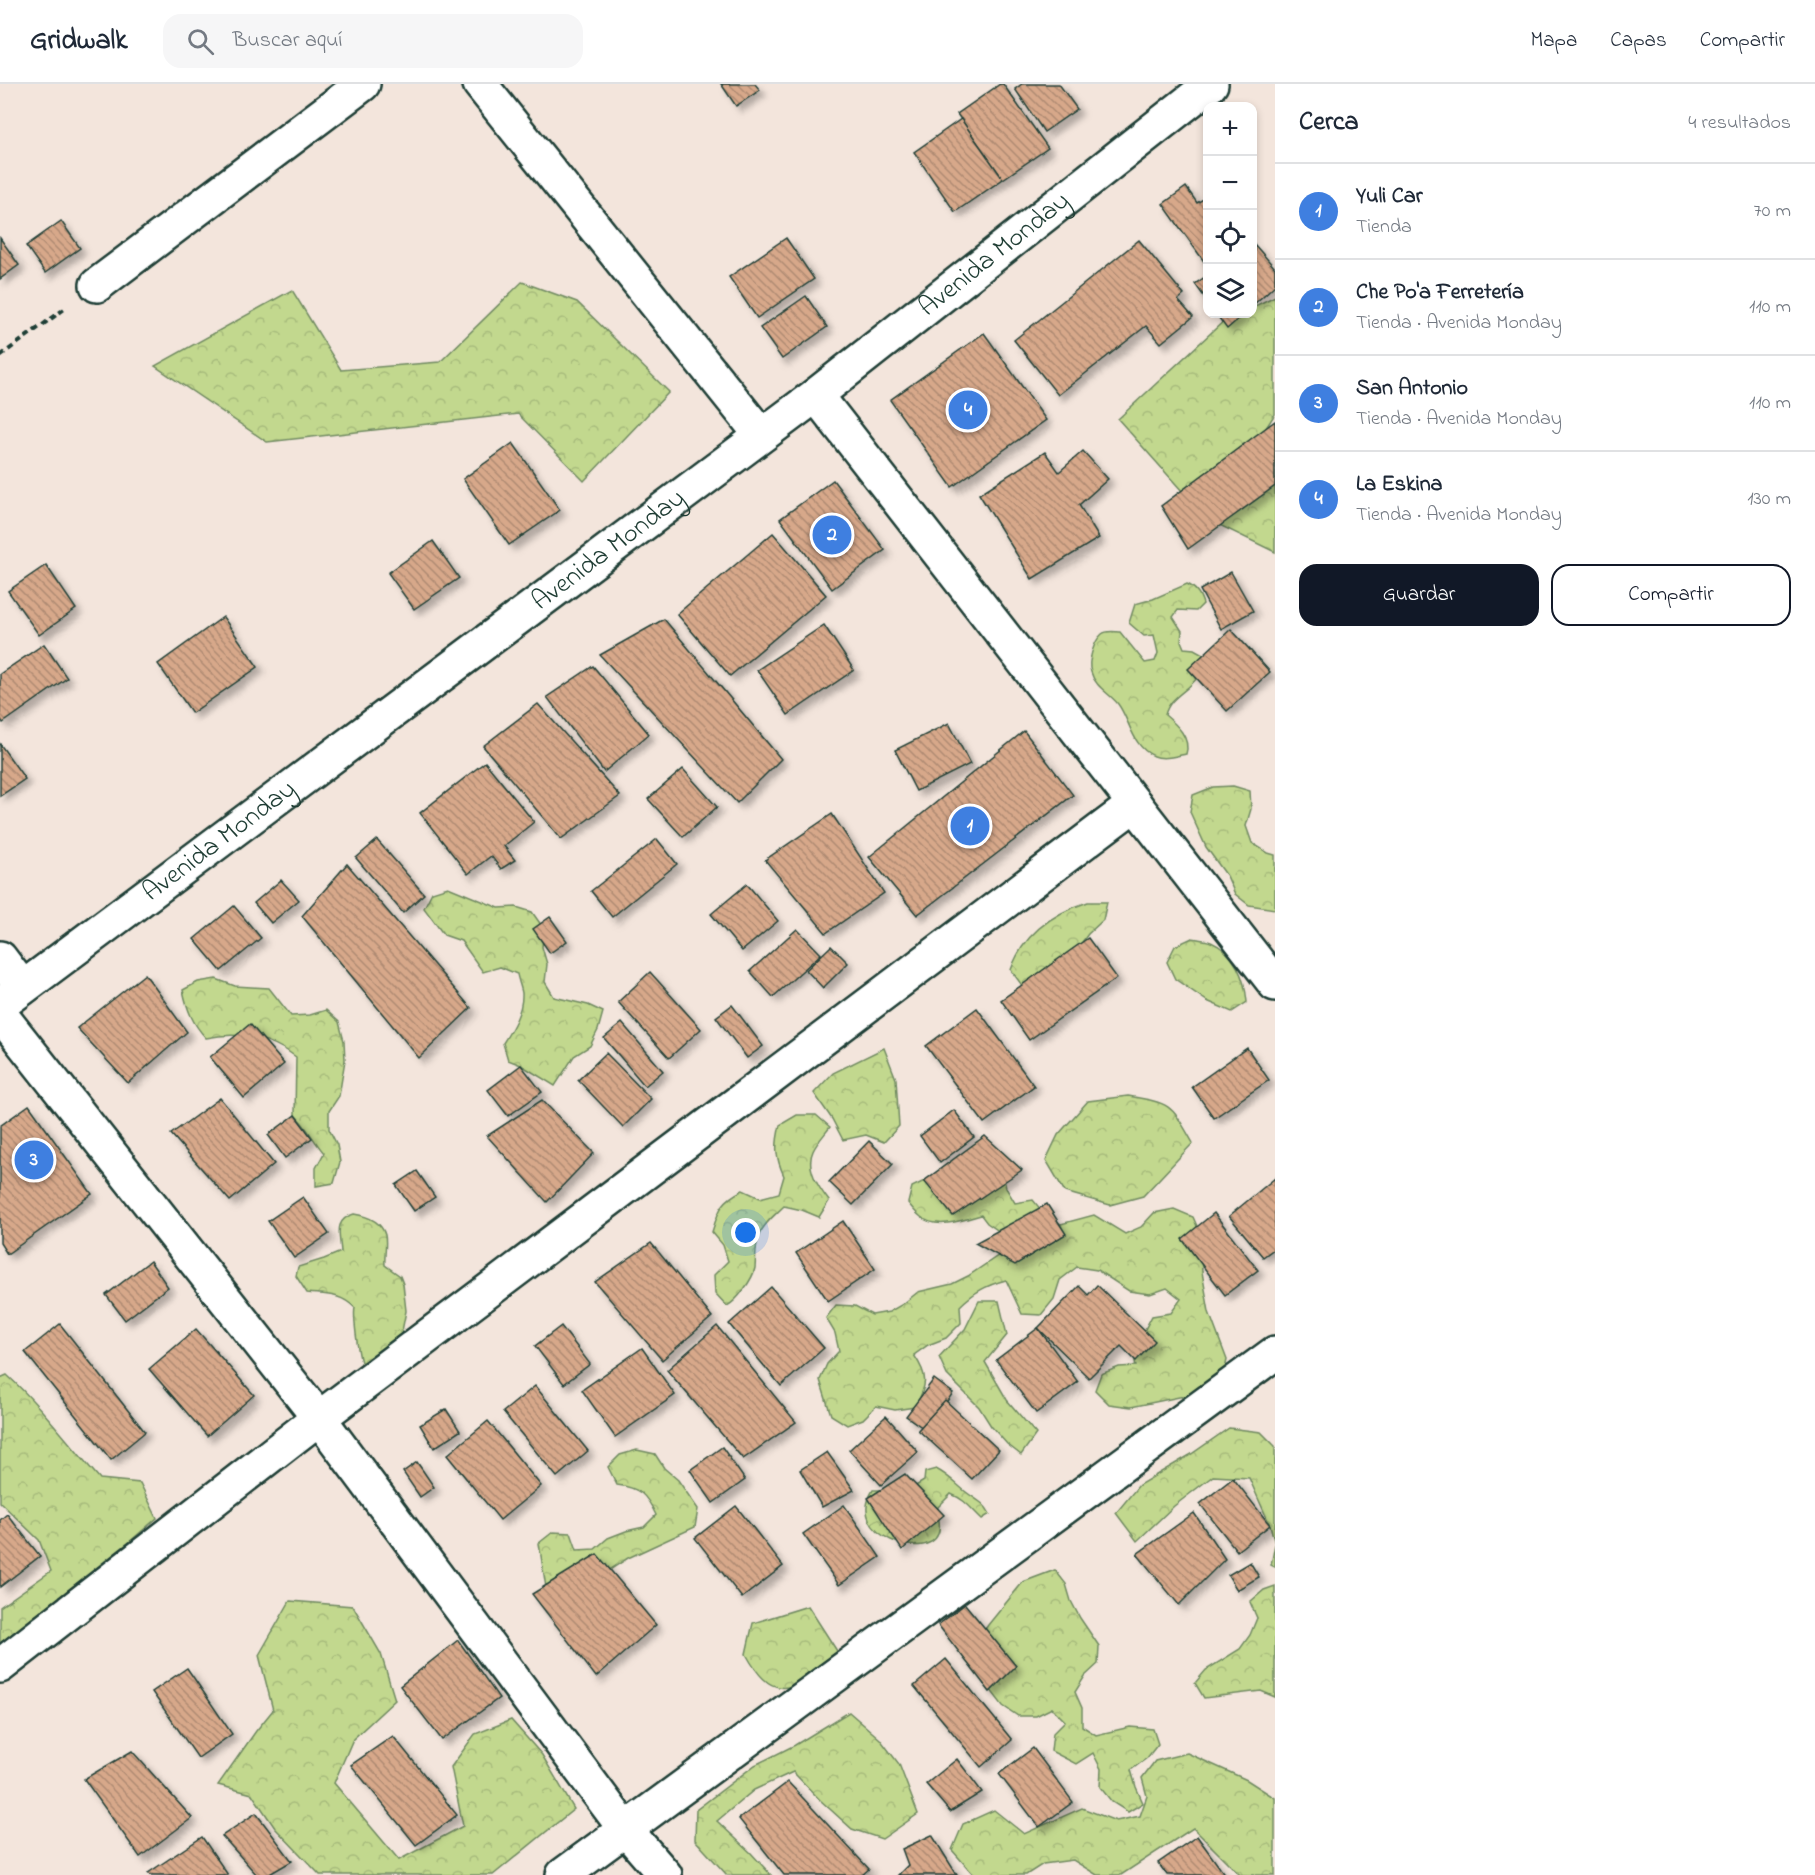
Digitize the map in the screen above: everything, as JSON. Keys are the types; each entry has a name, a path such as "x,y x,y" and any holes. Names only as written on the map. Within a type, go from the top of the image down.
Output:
{"street":[{"path":"97,285 363,84"},
{"path":"480,84 761,435"},
{"name":"Avenida Monday","path":"11,996 816,395 1210,84"},
{"path":"816,395 1275,984"},
{"path":"0,1666 319,1418 1135,804"},
{"path":"0,958 11,996"},
{"path":"0,1014 319,1418 625,1829 665,1875"},
{"path":"563,1875 1275,1353"}],"path":[{"path":"0,356 97,285"}],"green space":[{"path":"522,282 577,302 669,392 584,481 518,414 267,442 155,366 292,290 341,370 440,362"},
{"path":"1275,296 1275,414 1249,454 1275,472 1275,552 1207,519 1118,419 1225,320 1257,318 1257,305"},
{"path":"1187,584 1197,592 1203,604 1196,611 1178,610 1173,617 1182,631 1181,641 1184,648 1194,649 1203,654 1202,666 1194,682 1174,699 1165,715 1185,737 1186,754 1161,758 1147,752 1136,740 1118,704 1093,677 1090,668 1091,657 1099,637 1104,633 1120,632 1145,663 1155,661 1158,653 1154,635 1144,636 1129,623 1135,604"},
{"path":"1233,786 1250,791 1251,809 1246,826 1252,843 1275,855 1275,909 1249,905 1235,894 1227,876 1206,847 1190,812 1193,795 1213,787"},
{"path":"448,887 499,908 516,907 532,912 544,929 542,947 547,964 545,982 554,997 588,1005 603,1012 590,1046 574,1056 555,1086 521,1065 508,1060 503,1043 516,1020 522,1000 517,974 500,967 483,972 461,941 444,935 424,908 432,892"},
{"path":"1088,902 1107,902 1103,920 1088,934 1077,949 1026,991 1011,970 1023,946 1052,919"},
{"path":"1192,938 1211,942 1226,952 1241,976 1247,1002 1232,1012 1207,1001 1175,979 1167,962 1175,946"},
{"path":"216,979 235,986 269,988 291,1016 310,1015 326,1010 339,1022 344,1041 345,1060 339,1096 329,1111 329,1129 337,1145 340,1162 334,1183 316,1186 316,1168 324,1153 295,1115 296,1057 265,1040 253,1037 230,1035 206,1038 194,1021 188,1010 183,990 198,982"},
{"path":"884,1048 896,1079 899,1126 884,1142 866,1135 843,1140 814,1093 833,1073"},
{"path":"1128,1096 1154,1101 1169,1107 1193,1143 1143,1196 1110,1205 1065,1192 1046,1160 1058,1135 1088,1101"},
{"path":"797,1115 816,1115 830,1127 819,1141 811,1157 812,1171 817,1184 829,1201 819,1217 784,1206 770,1219 759,1235 755,1268 751,1278 740,1295 727,1306 715,1293 714,1275 728,1261 723,1245 712,1232 717,1217 725,1202 743,1190 760,1198 779,1193 784,1176 777,1151 780,1125"},
{"path":"947,1170 1002,1170 1006,1188 1015,1203 1033,1200 1046,1216 1061,1224 1094,1215 1125,1234 1141,1227 1154,1213 1174,1209 1193,1217 1200,1233 1202,1272 1209,1312 1227,1360 1223,1378 1207,1389 1189,1395 1131,1407 1109,1404 1095,1390 1101,1374 1119,1367 1136,1366 1131,1343 1144,1331 1152,1316 1171,1313 1181,1299 1167,1288 1150,1294 1129,1291 1097,1270 1077,1267 1060,1280 1054,1299 1041,1315 1022,1314 1006,1280 981,1290 965,1301 960,1306 961,1323 946,1338 928,1345 914,1355 922,1369 925,1381 915,1407 895,1410 876,1406 863,1419 847,1425 831,1415 820,1380 827,1364 839,1351 835,1333 826,1318 836,1305 855,1306 872,1315 889,1312 918,1292 952,1284 968,1276 1002,1253 1003,1234 987,1223 981,1215 950,1223 934,1223 921,1217 908,1203 912,1187"},
{"path":"354,1214 373,1220 383,1230 386,1238 385,1265 400,1276 406,1311 400,1341 370,1364 361,1362 355,1326 355,1308 339,1297 307,1293 296,1276 298,1267 341,1252 340,1224"},
{"path":"979,1301 999,1301 1007,1335 985,1362 1007,1400 1036,1434 1021,1455 1007,1444 991,1426 979,1407 947,1375 939,1357 965,1329"},
{"path":"7,1375 43,1412 100,1479 140,1483 157,1518 0,1643 0,1607 51,1571 39,1540 0,1502 0,1378"},
{"path":"1229,1428 1261,1432 1275,1446 1275,1544 1270,1525 1249,1478 1213,1476 1174,1506 1137,1541 1116,1513 1139,1485 1190,1455"},
{"path":"637,1450 655,1454 664,1468 678,1480 698,1509 695,1527 628,1558 550,1613 539,1543 553,1532 571,1533 577,1550 595,1549 608,1538 644,1527 656,1515 641,1493 617,1485 608,1467 620,1455"},
{"path":"936,1469 982,1504 990,1514 982,1519 964,1502 951,1494 938,1507 939,1531 931,1542 905,1545 878,1532 869,1520 867,1506 873,1490 909,1490 924,1481 925,1472"},
{"path":"1275,1544 1275,1567 1271,1565"},
{"path":"1055,1570 1066,1584 1071,1601 1080,1618 1099,1646 1098,1664 1085,1676 1075,1692 1082,1708 1082,1726 1096,1735 1130,1727 1153,1729 1158,1744 1147,1758 1131,1770 1143,1803 1128,1812 1112,1802 1100,1787 1101,1769 1093,1753 1076,1764 1051,1751 1053,1733 1065,1721 1052,1708 1036,1716 1018,1716 1003,1706 980,1676 978,1640 988,1625 1023,1582"},
{"path":"1275,1586 1275,1697 1261,1691 1204,1698 1195,1683 1206,1670 1240,1649 1250,1635 1257,1618 1250,1602 1264,1590"},
{"path":"290,1601 353,1606 381,1654 395,1700 353,1739 334,1783 399,1860 463,1826 451,1767 475,1734 511,1720 542,1755 574,1809 493,1875 320,1875 275,1828 252,1794 218,1785 273,1710 259,1655"},
{"path":"808,1606 837,1651 833,1666 806,1681 784,1687 775,1686 756,1670 746,1654 753,1623"},
{"path":"849,1712 880,1739 899,1764 918,1814 882,1839 852,1829 793,1772 754,1790 717,1821 771,1875 727,1875 695,1840 696,1810 755,1765 795,1745"},
{"path":"1187,1753 1247,1780 1275,1798 1275,1875 1240,1875 1193,1828 1121,1875 1097,1875 1073,1860 1043,1864 1026,1875 974,1875 952,1850 963,1824 994,1810 1024,1834 1082,1808 1116,1821 1140,1816 1147,1796 1142,1778 1155,1761"}],"building":[{"path":"721,84 755,84 760,90 736,106"},
{"path":"1003,84 1048,148 1003,179 957,114"},
{"path":"1022,84 1059,84 1077,109 1044,132 1015,89"},
{"path":"961,119 1003,179 955,212 914,152"},
{"path":"1186,187 1197,203 1203,199 1203,260 1163,204"},
{"path":"61,221 80,248 45,273 26,246"},
{"path":"0,238 19,265 0,279"},
{"path":"786,238 814,279 757,318 729,277"},
{"path":"1139,240 1184,295 1178,300 1193,317 1161,343 1146,326 1058,395 1014,340"},
{"path":"1257,247 1275,268 1275,285 1257,301"},
{"path":"1203,278 1203,295 1195,284"},
{"path":"806,296 827,327 782,359 760,328"},
{"path":"1219,318 1239,318 1227,329"},
{"path":"984,333 1046,420 952,487 890,400"},
{"path":"1275,421 1275,486 1188,549 1161,506"},
{"path":"513,443 560,510 509,545 463,479"},
{"path":"1083,451 1108,479 1079,505 1099,538 1032,579 979,494 1045,452 1059,472"},
{"path":"833,480 885,550 832,589 780,519"},
{"path":"773,533 826,595 730,676 677,614"},
{"path":"433,541 459,578 414,609 388,573"},
{"path":"46,565 76,609 39,635 8,591"},
{"path":"1231,572 1253,611 1221,629 1200,590"},
{"path":"223,617 258,667 192,713 158,664"},
{"path":"664,619 781,759 737,803 600,655"},
{"path":"824,625 854,670 788,715 757,670"},
{"path":"1231,629 1270,672 1227,711 1188,669"},
{"path":"44,644 67,678 3,723 0,718 0,674"},
{"path":"593,666 649,734 604,772 547,697"},
{"path":"538,704 620,796 561,839 483,746"},
{"path":"949,723 970,764 916,791 895,750"},
{"path":"1024,731 1073,795 917,915 869,857"},
{"path":"0,744 25,779 0,796"},
{"path":"485,762 534,822 504,846 515,860 501,869 491,856 468,874 420,813"},
{"path":"683,769 717,807 683,837 648,799"},
{"path":"832,814 884,893 826,933 765,860"},
{"path":"657,839 677,864 612,917 591,891"},
{"path":"377,840 424,894 403,913 356,858"},
{"path":"347,864 471,1008 419,1058 302,916"},
{"path":"281,880 299,900 271,923 254,903"},
{"path":"747,884 778,921 742,951 711,914"},
{"path":"234,906 261,938 221,971 194,939"},
{"path":"550,917 567,941 550,953 533,929"},
{"path":"797,929 821,954 773,997 750,971"},
{"path":"1088,938 1117,978 1029,1040 1001,1000"},
{"path":"831,946 848,963 823,988 806,970"},
{"path":"650,972 701,1029 669,1058 618,1002"},
{"path":"145,974 187,1032 128,1083 77,1028"},
{"path":"732,1005 763,1046 747,1058 716,1017"},
{"path":"977,1008 1034,1086 984,1123 926,1046"},
{"path":"622,1023 663,1071 645,1086 604,1038"},
{"path":"250,1024 284,1064 244,1098 210,1057"},
{"path":"1247,1048 1269,1080 1214,1118 1192,1087"},
{"path":"606,1053 651,1099 623,1127 578,1080"},
{"path":"521,1065 542,1092 508,1116 488,1090"},
{"path":"220,1098 274,1164 230,1201 171,1134"},
{"path":"542,1100 594,1153 547,1202 487,1136"},
{"path":"29,1105 92,1194 7,1254 0,1243 0,1126"},
{"path":"954,1110 974,1137 940,1163 920,1136"},
{"path":"295,1115 312,1138 285,1158 268,1135"},
{"path":"985,1136 1022,1170 953,1216 924,1181"},
{"path":"869,1141 893,1164 853,1205 829,1182"},
{"path":"417,1171 435,1197 414,1211 396,1185"},
{"path":"1275,1178 1275,1248 1263,1257 1229,1216"},
{"path":"303,1197 329,1234 294,1258 268,1221"},
{"path":"1047,1204 1066,1234 1015,1265 975,1243"},
{"path":"1214,1213 1258,1270 1225,1295 1182,1239"},
{"path":"843,1221 875,1269 828,1301 796,1253"},
{"path":"651,1243 712,1317 662,1360 595,1282"},
{"path":"150,1261 168,1287 125,1320 106,1295"},
{"path":"1097,1285 1155,1341 1136,1361 1121,1346 1089,1378 1038,1328 1079,1286 1088,1295"},
{"path":"771,1287 824,1348 781,1386 729,1324"},
{"path":"60,1324 145,1432 111,1460 25,1352"},
{"path":"561,1326 590,1364 564,1384 535,1346"},
{"path":"717,1326 796,1422 743,1459 667,1370"},
{"path":"1038,1328 1078,1382 1036,1413 996,1360"},
{"path":"196,1329 254,1395 207,1436 149,1369"},
{"path":"642,1348 675,1395 615,1437 582,1390"},
{"path":"934,1379 953,1393 926,1430 906,1416"},
{"path":"535,1386 588,1451 557,1477 503,1412"},
{"path":"945,1400 999,1450 972,1479 918,1430"},
{"path":"446,1409 460,1431 434,1448 420,1425"},
{"path":"886,1416 918,1452 881,1485 849,1450"},
{"path":"488,1421 541,1486 500,1520 447,1455"},
{"path":"722,1447 745,1480 713,1503 690,1470"},
{"path":"827,1452 854,1490 822,1507 800,1470"},
{"path":"417,1462 434,1487 420,1497 403,1472"},
{"path":"905,1474 944,1515 902,1550 868,1498"},
{"path":"1233,1478 1270,1525 1237,1551 1200,1504"},
{"path":"844,1505 880,1557 839,1585 803,1534"},
{"path":"736,1506 783,1566 742,1598 695,1538"},
{"path":"1194,1513 1225,1559 1179,1605 1137,1554"},
{"path":"7,1514 40,1556 0,1587 0,1520"},
{"path":"597,1554 656,1625 596,1677 532,1594"},
{"path":"1250,1562 1259,1577 1237,1590 1228,1575"},
{"path":"965,1604 1016,1666 990,1692 938,1625"},
{"path":"458,1640 499,1698 442,1740 400,1686"},
{"path":"946,1659 1012,1740 981,1767 914,1686"},
{"path":"187,1668 232,1734 198,1758 152,1692"},
{"path":"393,1736 457,1815 416,1845 351,1765"},
{"path":"1033,1748 1073,1802 1039,1827 999,1774"},
{"path":"132,1751 192,1818 140,1857 84,1779"},
{"path":"957,1759 982,1792 950,1812 926,1784"},
{"path":"788,1782 869,1869 862,1875 784,1875 739,1819"},
{"path":"256,1813 292,1861 268,1875 257,1875 222,1836"},
{"path":"932,1835 957,1875 898,1875 908,1865 902,1849"},
{"path":"1197,1836 1225,1875 1167,1875 1158,1863"},
{"path":"202,1837 228,1875 150,1875 148,1873"}],"place":[{"name":"La Eskina","path":"968,410"},
{"name":"Che Po'a Ferretería","path":"832,535"},
{"name":"Yuli Car","path":"970,826"},
{"name":"San Antonio","path":"34,1160"}]}
